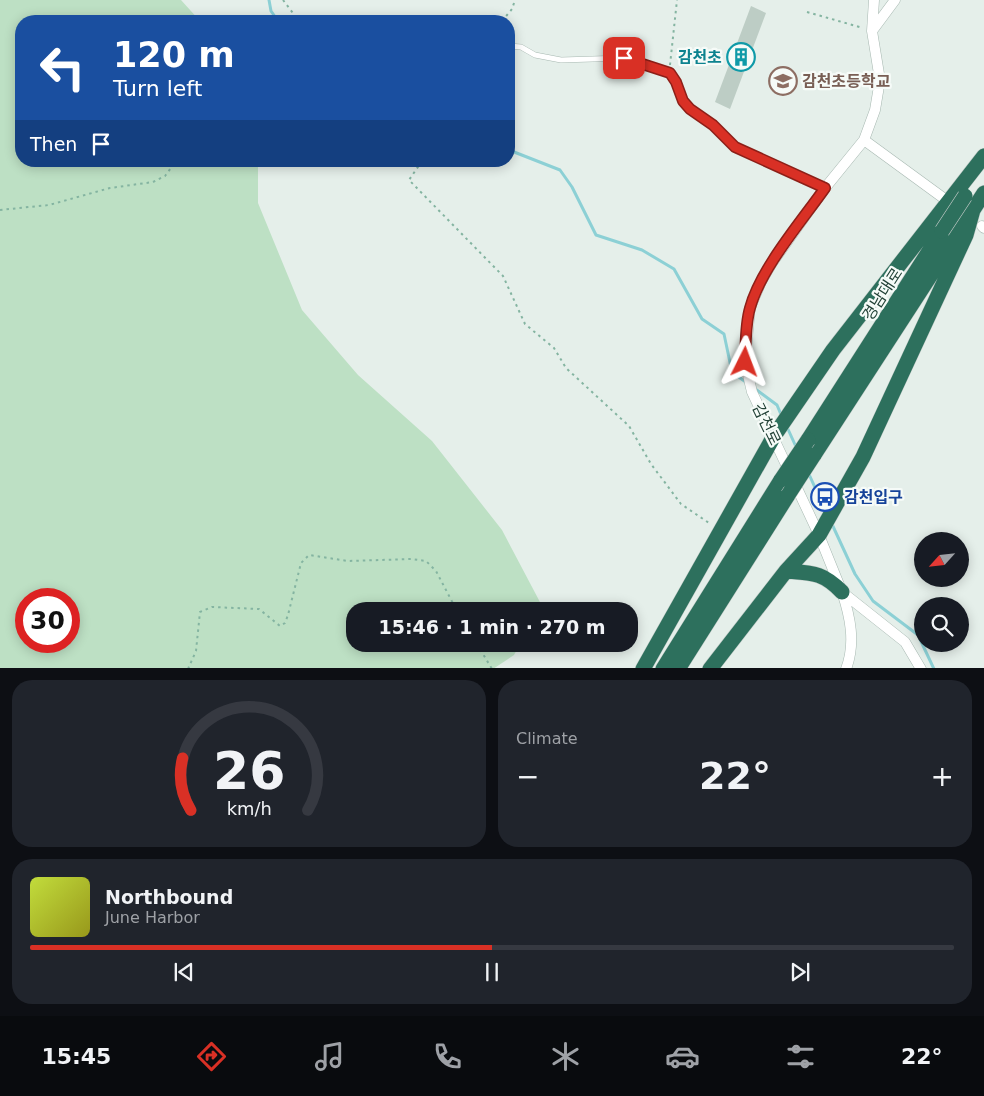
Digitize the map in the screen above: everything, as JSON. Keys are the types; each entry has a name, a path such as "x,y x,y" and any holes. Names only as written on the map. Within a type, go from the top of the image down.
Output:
{"highway":[{"path":"643,668 777,432 833,350 984,156"},
{"name":"경남대로","path":"663,668 781,480 984,166"},
{"name":"경남대로","path":"678,668 984,192"},
{"path":"710,668 786,571 822,529 863,457 966,236 973,210"},
{"path":"786,571 819,574 832,581 842,592"}],"street":[{"name":"감천로","path":"874,0 872,31 880,80 876,110 864,140 825,188 772,263 750,308 745,362 752,392 777,432 822,529 842,592 905,642 920,668"},
{"path":"872,31 895,0"},
{"path":"864,140 942,197"},
{"path":"842,592 848,611 852,636 846,668"}],"lane":[{"path":"515,46 521,47 535,55 561,60 624,58 670,73 676,82 683,101 690,109 713,125 735,147 825,188"}],"path":[{"path":"283,0 294,15"},
{"path":"507,15 512,9 515,0"},
{"path":"670,73 677,0"},
{"path":"807,12 872,31"},
{"path":"0,210 50,205 110,188 153,182 164,176 171,167"},
{"path":"418,167 408,180 504,276 525,324 554,348 566,368 629,426 651,464 681,504 709,523 714,515"},
{"path":"188,668 196,651 200,612 212,607 259,609 280,626 285,623 301,564 309,555 348,561 412,560 426,562 436,571 452,602"},
{"path":"482,652 492,668"}],"green space":[{"path":"0,0 181,0 195,15 15,15 15,167 258,167 258,203 302,310 358,375 432,441 502,530 540,602 346,602 346,652 516,652 494,668 0,668"}],"building":[{"name":"감천초","path":"751,6 766,13 730,109 715,102"}],"waterway":[{"path":"269,0 274,15"},
{"path":"515,152 560,170 572,187 596,235 642,250 674,269 702,319 724,334 732,372 747,383"},
{"path":"754,388 777,405 782,417"},
{"path":"787,427 797,449"},
{"path":"808,472 826,512"},
{"path":"831,522 855,574 873,601 918,635 934,668"}],"place":[{"name":"감천초","path":"741,57"},
{"name":"감천초등학교","path":"783,81"},
{"name":"감천입구","path":"825,497"}],"route":[{"path":"624,58 670,73 676,82 683,101 690,109 713,125 735,147 819,183 825,188 772,263 761,282 750,308 745,362"}]}
